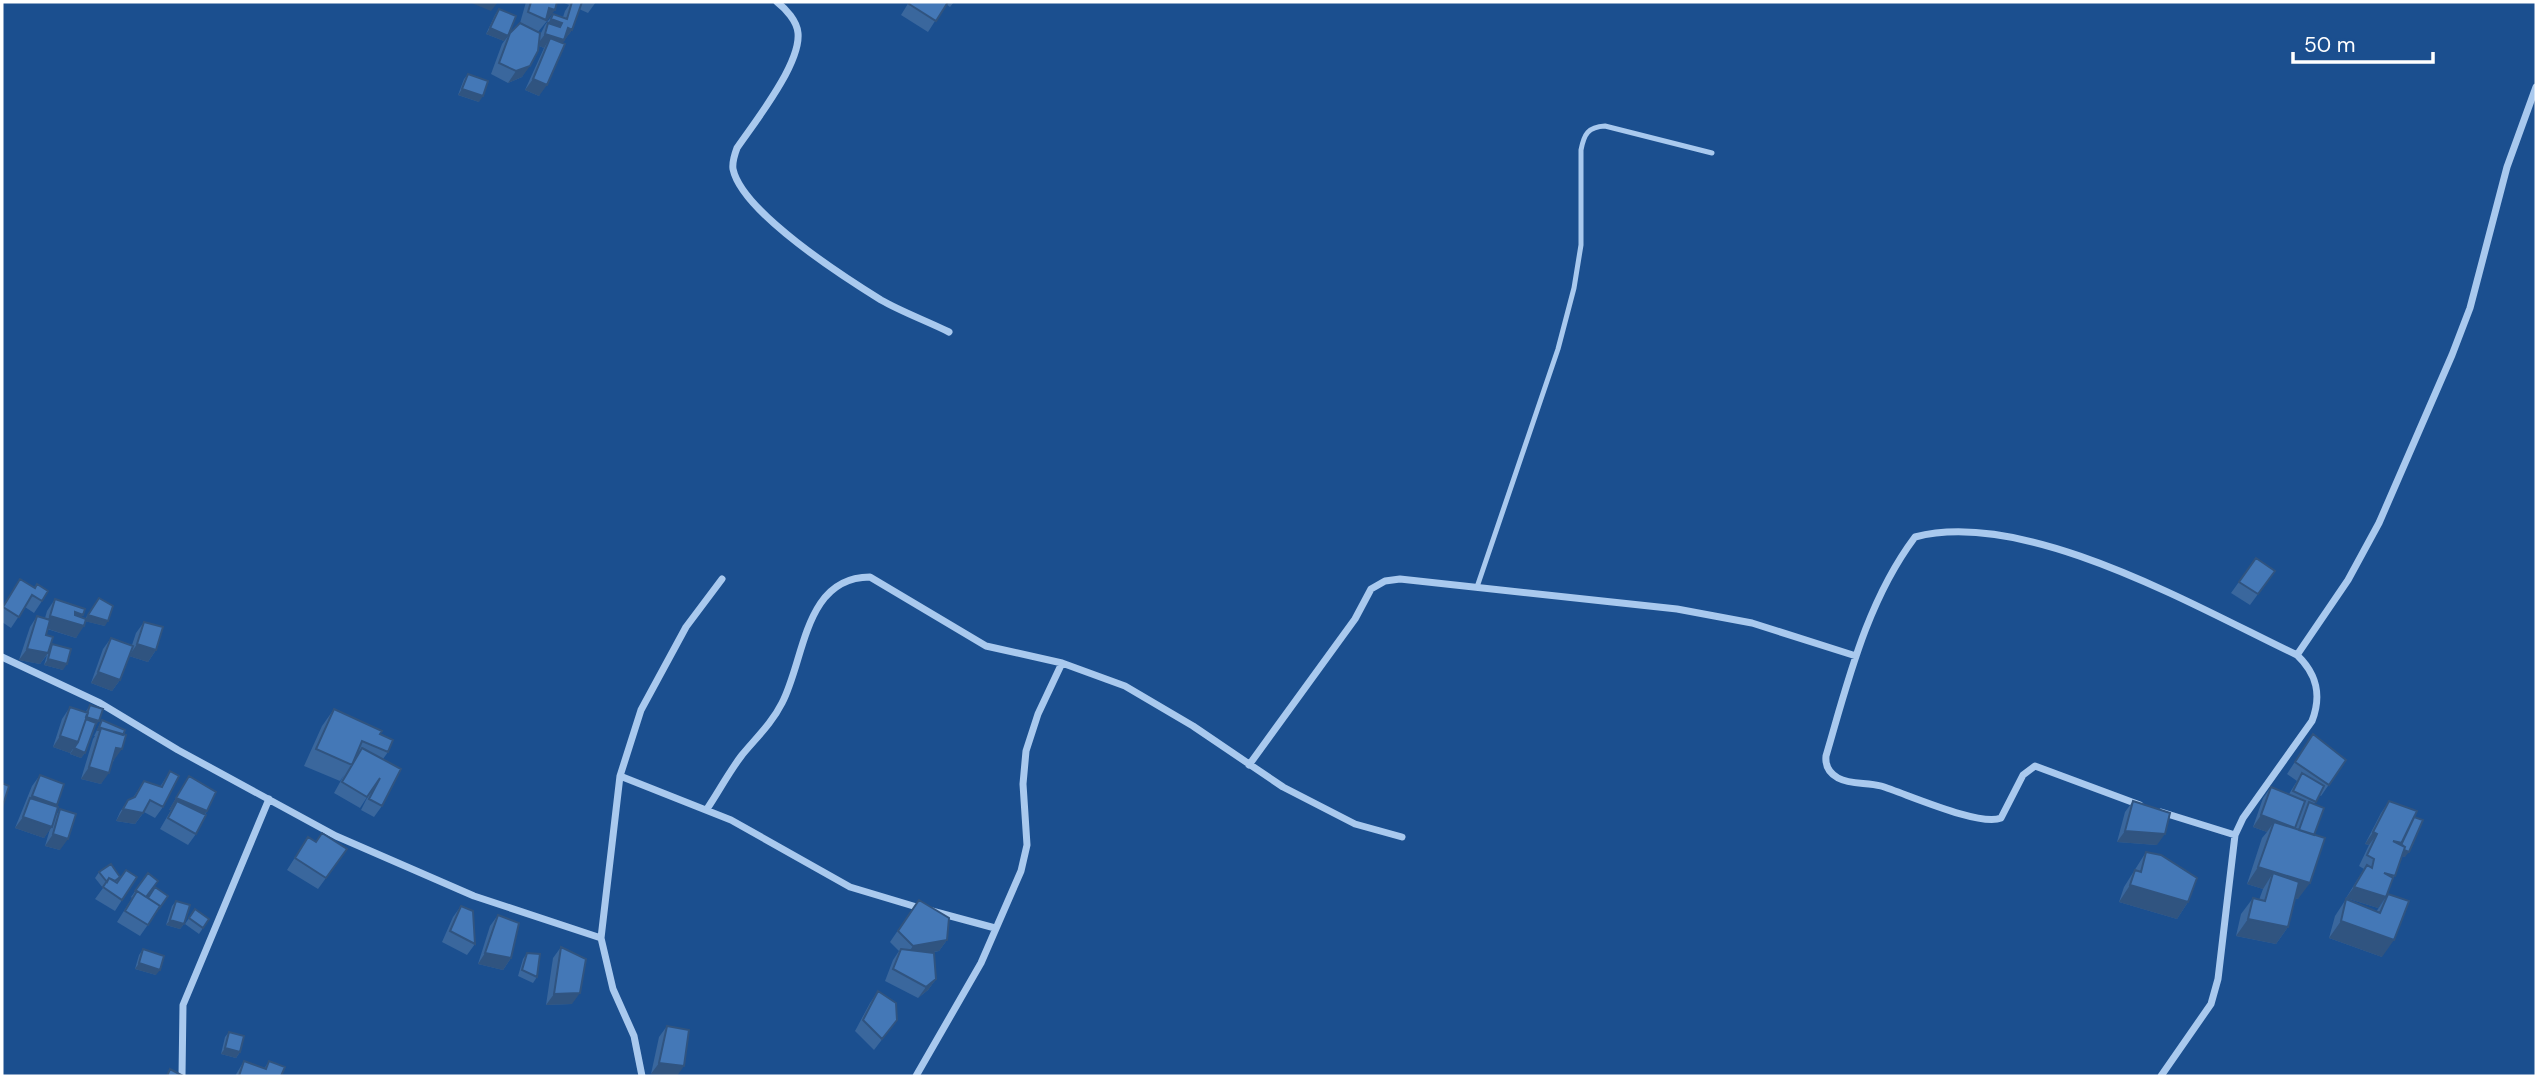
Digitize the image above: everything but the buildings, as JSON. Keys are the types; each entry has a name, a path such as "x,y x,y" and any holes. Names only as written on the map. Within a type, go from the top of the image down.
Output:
{"street":[{"path":"777,2 795,26 795,51 783,77 737,148 733,160 740,183 757,207 788,235 883,301 950,332"},
{"path":"2297,655 2348,580 2379,523 2452,355 2470,308 2507,167 2536,87"},
{"path":"2161,1076 2211,1004 2218,979 2235,835 2243,818 2298,741 2318,706 2319,695 2309,666 2297,655 2111,567 2004,536 1966,531 1937,531 1915,537 1879,596 1856,656 1825,763 1834,775 1846,782 1884,787 1980,820 1990,821 2001,818 2023,775 2039,767 2134,804 2235,835"},
{"path":"707,809 742,755 781,705 817,607 839,584 857,577 870,577 986,646 1062,663 1137,693 1194,726 1283,788 1355,824 1402,837"},
{"path":"642,1076 634,1035 613,989 601,938 620,776 641,710 686,626 722,579"},
{"path":"1249,765 1356,619 1371,589 1378,583 1400,579 1678,609 1752,623 1856,656"},
{"path":"2,657 100,703 336,836 474,896 601,938"},
{"path":"916,1076 981,963 1021,871 1027,845 1023,784 1026,751 1038,714 1062,663"},
{"path":"620,776 707,809 850,887 995,928"},
{"path":"181,1076 183,1005 269,799"}],"lane":[{"path":"1477,587 1558,349 1574,288 1581,245 1581,150 1584,135 1590,129 1605,126 1713,153"}]}
